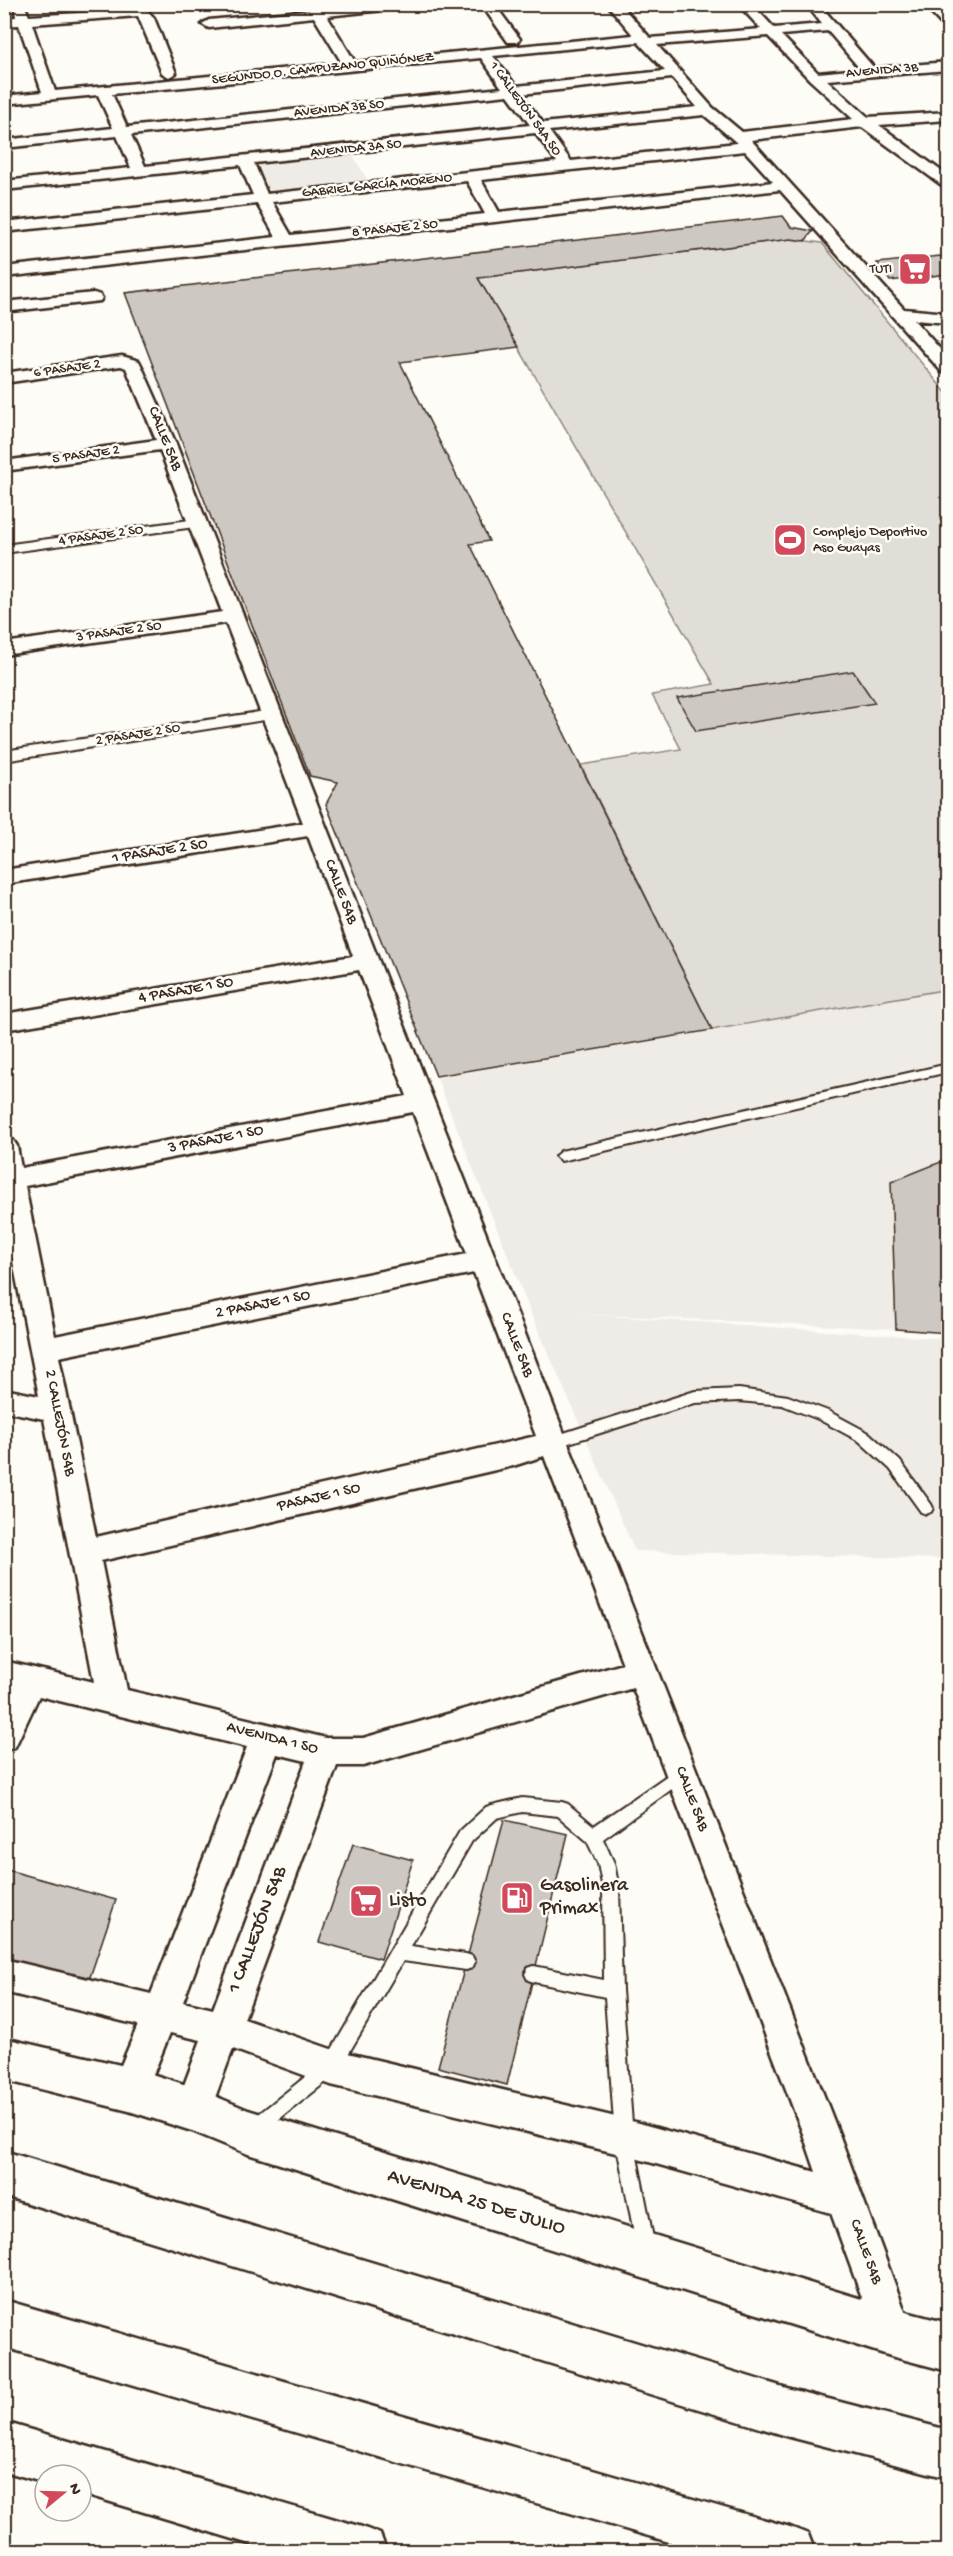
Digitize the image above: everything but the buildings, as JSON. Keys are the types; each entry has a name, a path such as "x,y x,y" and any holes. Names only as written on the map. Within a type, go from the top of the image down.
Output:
{"main road":[{"name":"AVENIDA 25 DE JULIO","path":"14,2065 129,2089 193,2109 248,2132 894,2333 948,2347"},
{"path":"4,2172 790,2413 948,2454"},
{"path":"7,2325 790,2552"},
{"path":"4,2446 362,2552"}],"street":[{"path":"19,4 48,91"},
{"path":"209,24 315,9 402,4"},
{"path":"487,4 513,39"},
{"path":"613,4 706,111 744,142 785,185 948,368"},
{"path":"744,4 769,32 865,122 948,183"},
{"path":"812,4 869,71"},
{"path":"929,4 948,23"},
{"path":"315,9 347,61"},
{"path":"4,22 134,11 143,13 169,73"},
{"path":"639,36 769,32 830,27"},
{"name":"SEGUNDO O. CAMPUZANO QUIÑÓNEZ","path":"4,90 103,90 329,68 347,61 513,39 639,36"},
{"name":"SEGUNDO O. CAMPUZANO QUIÑÓNEZ","path":"347,61 484,53 639,36"},
{"name":"1 CALLEJÓN 54A SO","path":"484,53 567,166"},
{"name":"AVENIDA 3B","path":"815,76 948,66"},
{"name":"SEGUNDO O. CAMPUZANO QUIÑÓNEZ","path":"4,100 169,73 329,68"},
{"name":"AVENIDA 3B SO","path":"4,144 674,74"},
{"path":"103,90 140,171"},
{"name":"AVENIDA 3A SO","path":"4,186 706,111"},
{"name":"GABRIEL GARCÍA MORENO","path":"4,228 261,199 385,180 472,176 567,166 744,142 865,122 948,116"},
{"path":"246,161 261,199 286,241"},
{"path":"930,168 948,167"},
{"path":"472,176 495,219"},
{"name":"8 PASAJE 2 SO","path":"4,272 785,185"},
{"path":"4,307 94,298"},
{"path":"902,314 948,318"},
{"name":"6 PASAJE 2","path":"4,378 122,361 129,363"},
{"name":"CALLE 54B","path":"129,363 133,365 167,444 643,1672 845,2198 894,2333"},
{"name":"5 PASAJE 2","path":"4,466 167,444"},
{"name":"4 PASAJE 2 SO","path":"4,549 197,523"},
{"name":"3 PASAJE 2 SO","path":"4,649 233,616"},
{"name":"2 PASAJE 2 SO","path":"4,756 272,715"},
{"name":"1 PASAJE 2 SO","path":"4,877 316,828"},
{"name":"4 PASAJE 1 SO","path":"4,1022 367,961"},
{"name":"3 PASAJE 1 SO","path":"8,1178 421,1102"},
{"name":"2 CALLEJÓN 54B","path":"4,1146 8,1178 113,1700"},
{"name":"2 PASAJE 1 SO","path":"44,1348 483,1261"},
{"path":"4,1400 56,1411"},
{"name":"PASAJE 1 SO","path":"84,1552 513,1454 553,1442"},
{"name":"AVENIDA 1 SO","path":"18,1677 326,1752 363,1752 643,1672"},
{"path":"4,1737 18,1677"},
{"path":"129,2089 267,1738"},
{"name":"1 CALLEJÓN 54B","path":"193,2109 221,2028 326,1752"},
{"path":"4,1975 221,2028 331,2067 624,2137 845,2198"}],"lane":[{"path":"561,1156 948,1068"},
{"path":"553,1442 695,1397 739,1395 783,1400 823,1415 864,1437 895,1465 926,1508"},
{"path":"593,1836 681,1773"},
{"path":"248,2132 331,2067 466,1836 492,1812 522,1805 562,1809 593,1836 606,1863 611,1889 613,1990 624,2137 647,2256"},
{"path":"398,1952 466,1962"},
{"path":"534,1974 613,1990"}],"shaded area":[{"path":"350,151 370,184 267,196 252,162"},
{"name":"Complejo Deportivo Aso Guayas","path":"791,239 822,243 948,395 948,989 712,1030 581,765 681,749 652,695 714,684 478,278"},
{"path":"948,989 948,1159 891,1182 896,1329 578,1314 948,1339 948,1559 635,1551 530,1311 436,1076"}],"place":[{"name":"TUTI","path":"915,269"},
{"name":"Complejo Deportivo Aso Guayas","path":"790,540"},
{"name":"Gasolinera Primax","path":"517,1898"},
{"name":"Listo","path":"366,1901"}]}
